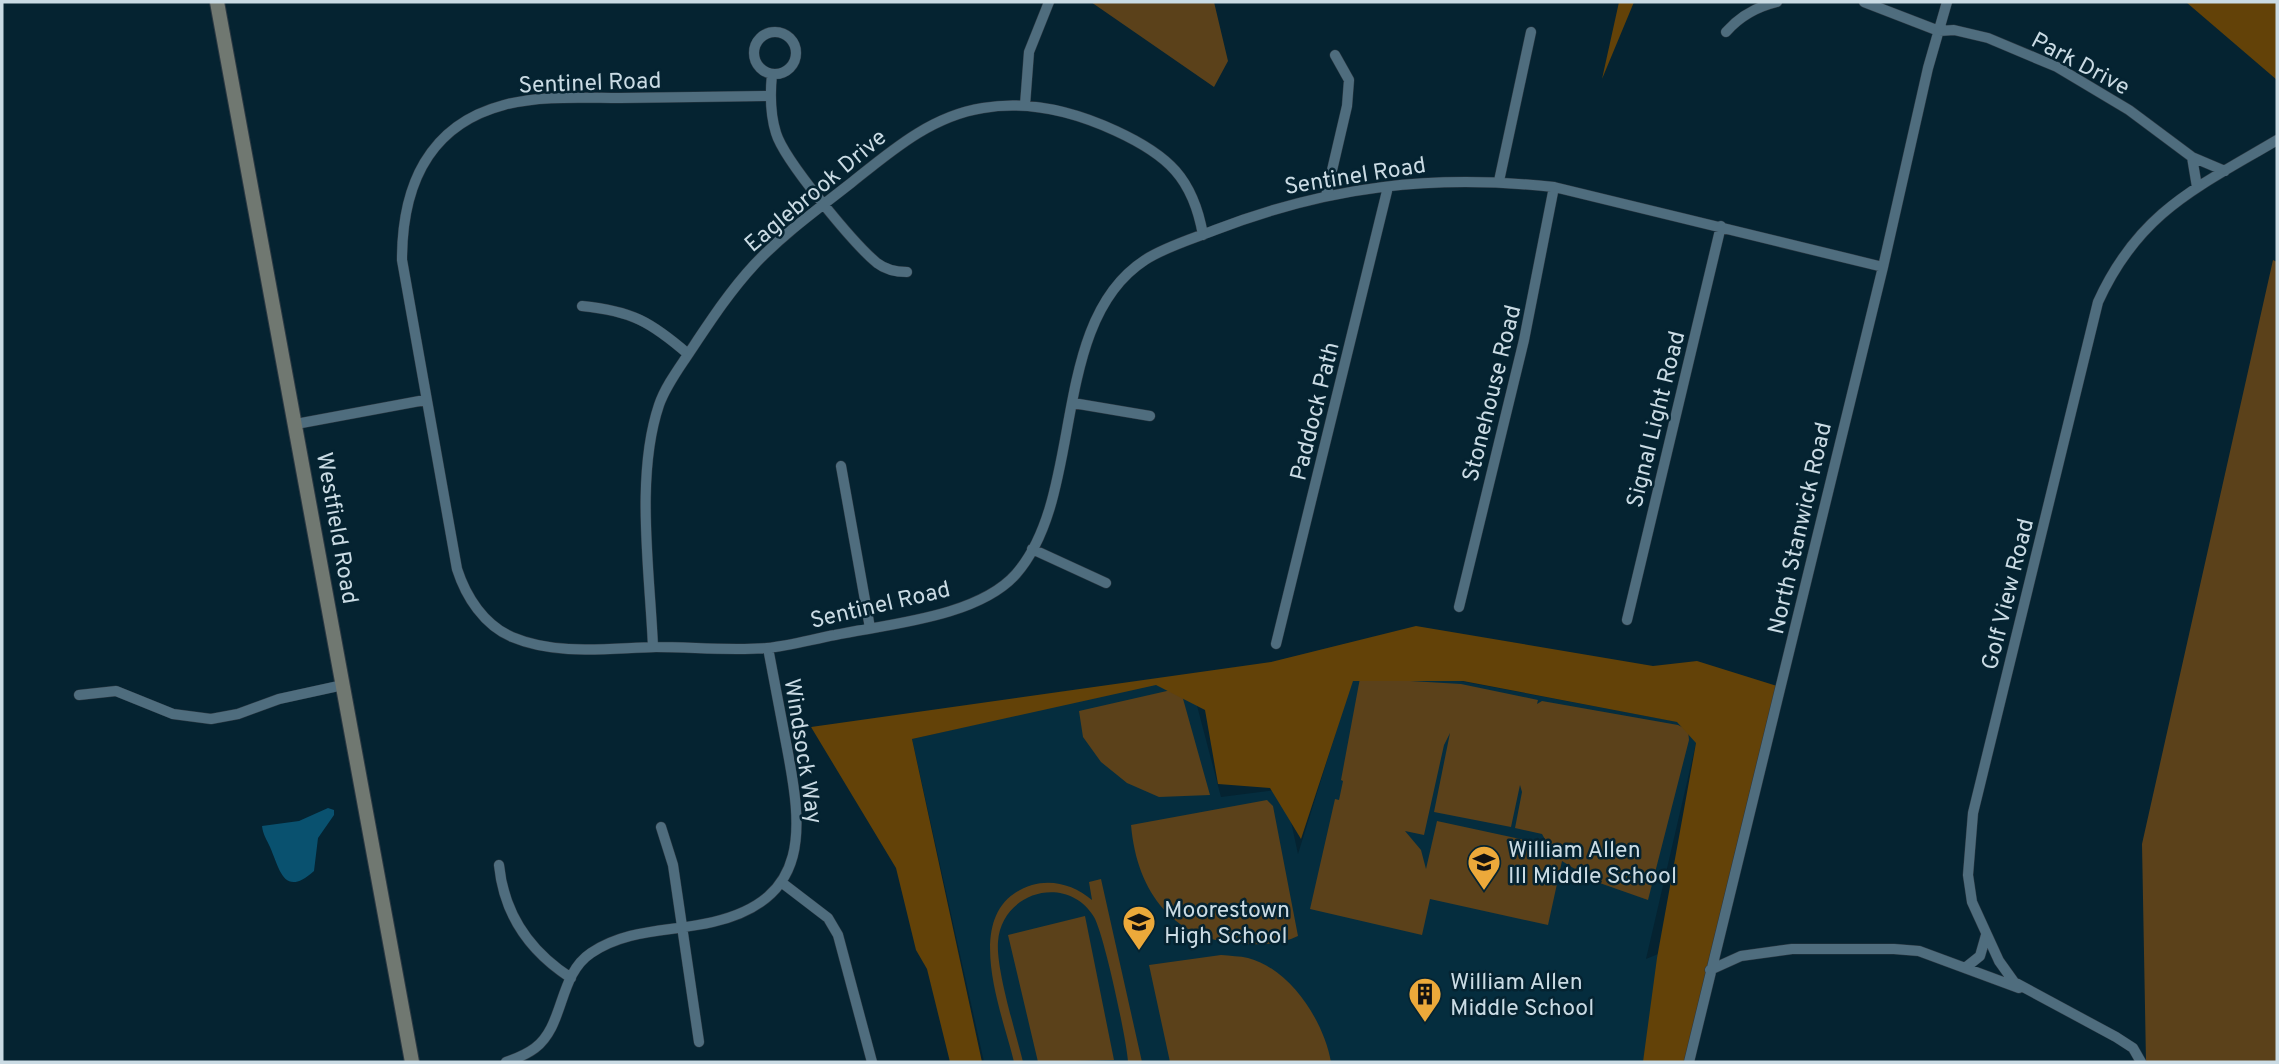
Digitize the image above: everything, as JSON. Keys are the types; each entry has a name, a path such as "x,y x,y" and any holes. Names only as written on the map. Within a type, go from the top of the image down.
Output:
{"street":[{"name":"Westfield Road","path":"217,2 412,1062"},
{"path":"1025,106 1029,52 1049,2"},
{"path":"1726,32 1738,19 1760,6 1777,2"},
{"name":"Park Drive","path":"1864,2 1940,32 1954,30 1988,38 2057,67 2129,110 2192,157 2210,167 2225,171"},
{"name":"North Stanwick Road","path":"1689,1062 1883,267 1928,68 1947,2"},
{"path":"779,32 794,44 796,57 785,72 772,74 760,68 754,50 766,34 779,32"},
{"path":"1499,181 1531,32"},
{"path":"1326,196 1347,106 1349,80 1335,55"},
{"path":"772,74 769,96 776,134 786,156 824,204 878,264 893,271 908,272"},
{"name":"Sentinel Road","path":"769,96 518,102 474,116 450,132 430,153 415,175 402,229 402,260 425,400 457,569 477,610 498,629 539,646 589,649 768,648 940,613 992,594 1015,575 1032,549 1050,500 1091,332 1114,288 1147,259 1273,208 1326,196 1388,187 1452,180 1499,181 1554,187 1883,267"},
{"name":"Eaglebrook Drive","path":"653,647 647,503 650,446 663,398 722,303 753,265 903,141 934,124 983,108 1025,106 1086,118 1151,149 1176,169 1185,180 1199,210 1203,235"},
{"name":"Golf View Road","path":"2141,1062 2133,1048 2116,1037 2014,982 1986,936 1972,902 1968,875 1973,813 2098,302 2114,267 2144,228 2166,208 2277,140"},
{"path":"2192,157 2197,187"},
{"name":"Paddock Path","path":"1276,644 1388,187"},
{"name":"Stonehouse Road","path":"1458,607 1524,340 1554,187"},
{"name":"Signal Light Road","path":"1627,620 1721,226"},
{"path":"582,306 633,314 665,334 688,354"},
{"path":"296,425 425,400"},
{"path":"1073,403 1150,416"},
{"path":"841,466 870,628"},
{"path":"1032,549 1106,583"},
{"name":"Windsock Way","path":"508,1062 535,1049 548,1034 570,978 587,955 612,940 740,914 762,901 781,882 793,858 799,830 794,783 768,648"},
{"path":"79,695 116,691 173,714 211,719 238,714 279,699 343,685"},
{"path":"662,827 673,865 684,927 699,1042"},
{"path":"499,865 506,902 517,926 532,947 570,978"},
{"path":"781,882 828,918 838,935 872,1062"},
{"path":"1965,968 1980,956 1986,936"},
{"path":"1710,970 1741,956 1828,947 1919,951 2032,993"}],"shaded area":[{"path":"1091,2 1214,2 1228,61 1214,87"},
{"path":"1619,2 1634,2 1602,79"},
{"path":"2186,2 2277,2 2277,80"},
{"path":"2273,260 2277,262 2277,1062 2146,1062 2142,844"},
{"path":"1416,626 1653,666 1697,661 1777,686 1687,1062 1643,1062 1657,958 1696,743 1677,722 1463,681 1353,681 1301,839 1270,788 1218,784 1205,710 1156,685 912,739 982,1062 950,1062 927,969 916,950 896,868 811,727 1271,662"},
{"path":"1355,671 1455,680 1700,726 1646,959 1721,928 1689,1062 984,1062 912,739 1189,675 1221,797 1284,789 1298,854"},
{"path":"1360,678 1461,684 1538,700 1537,704 1542,701 1678,725 1688,730 1689,740 1648,900 1594,881 1562,861 1548,925 1430,899 1422,935 1310,909 1335,799 1339,800","holes":["1450,733 1434,812 1511,827 1520,785 1522,792 1515,828 1542,834 1548,845 1437,821 1426,869 1421,850 1405,831 1424,835 1444,745"]},
{"path":"1180,688 1210,795 1159,797 1127,783 1101,762 1083,737 1079,711"},
{"path":"1267,800 1273,806 1298,936 1273,943 1246,944 1221,941 1198,934 1164,909 1151,892 1141,872 1131,825"},
{"path":"328,808 334,810 334,815 318,838 314,871 296,882 284,878 262,826 299,821"},
{"path":"1101,879 1142,1062 1128,1062 1114,988 1094,917 1082,903 1068,895 1053,892 1037,894 1010,911 1002,925 998,942 1007,1002 1023,1062 1014,1062 995,990 991,963 991,938 996,915 1009,897 1040,883 1064,885 1092,900 1089,882"},
{"path":"1085,916 1114,1060 1038,1062 1008,935"},
{"path":"1221,955 1245,957 1264,964 1291,985 1313,1014 1331,1062 1170,1062 1149,965"}],"place":[{"name":"William Allen III Middle School","path":"1484,892"},
{"name":"Moorestown High School","path":"1139,952"},
{"name":"William Allen Middle School","path":"1425,1024"}]}
